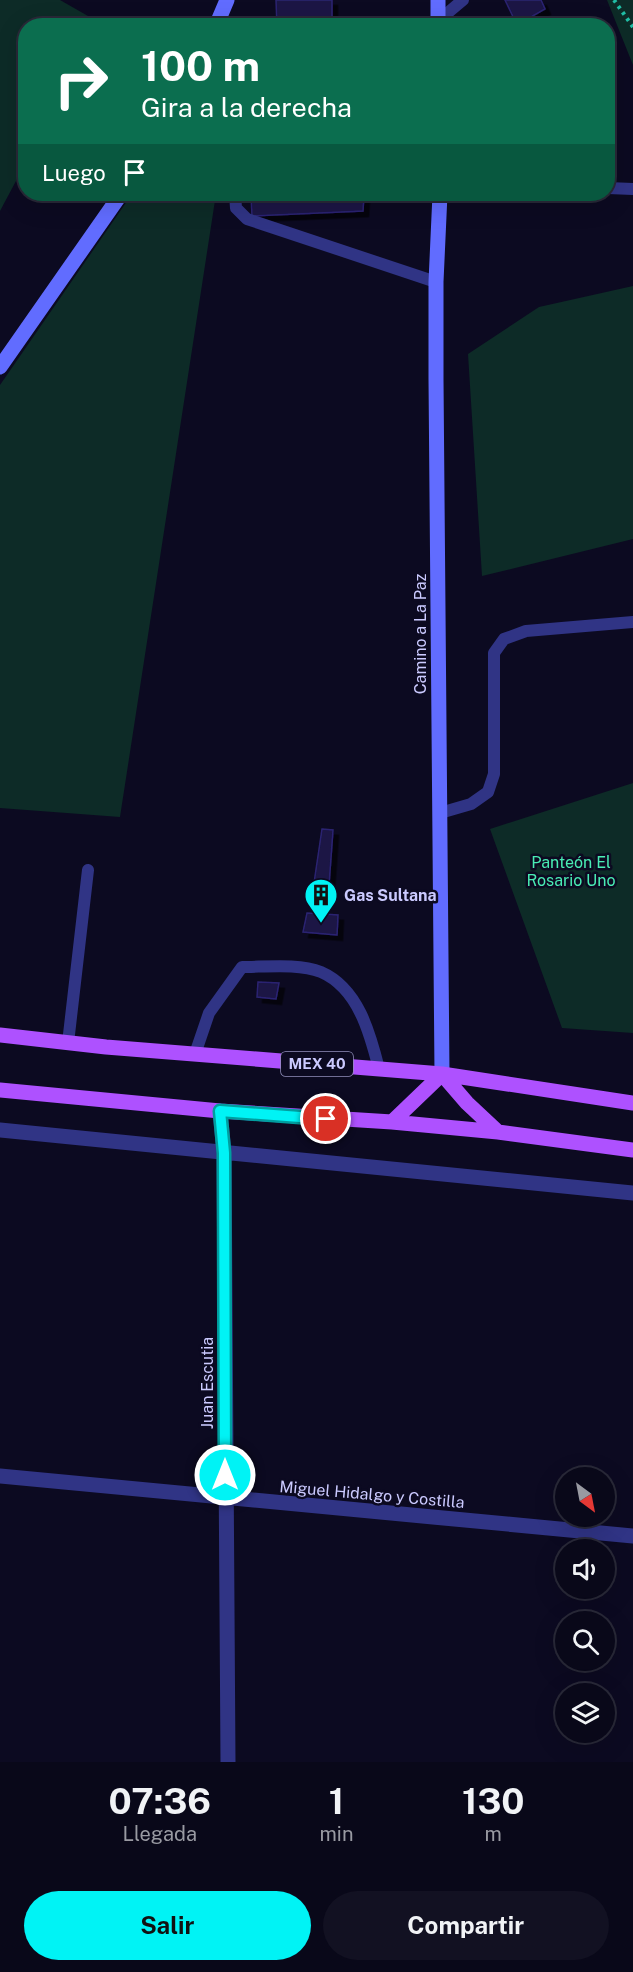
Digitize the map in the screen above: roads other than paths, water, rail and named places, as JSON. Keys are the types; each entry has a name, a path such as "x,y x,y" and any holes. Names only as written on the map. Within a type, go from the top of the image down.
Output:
{"main road":[{"name":"MEX 40","path":"0,1035 68,1043 442,1074 633,1103"},
{"path":"392,1122 442,1074 467,1103 498,1132"},
{"path":"0,1090 220,1111 392,1122 498,1132 633,1150"}],"street":[{"path":"220,18 228,0"},
{"path":"438,0 438,18"},
{"path":"0,368 116,201"},
{"name":"Camino a La Paz","path":"440,201 436,282 442,1074"},
{"name":"Juan Escutia","path":"220,1111 224,1153 228,1762"},
{"path":"0,1130 633,1192"},
{"name":"Miguel Hidalgo y Costilla","path":"0,1476 633,1536"}],"lane":[{"path":"443,18 463,0"},
{"path":"615,188 633,189"},
{"path":"236,201 236,208 246,219 436,282"},
{"path":"440,813 471,804 488,792 494,774 494,653 504,639 526,631 633,622"},
{"path":"68,1043 88,870"},
{"path":"195,1054 209,1013 242,967 292,966 321,972 349,992 370,1034 379,1069"}],"place":[{"name":"Gas Sultana","path":"321,924"}],"park label":[{"name":"Panteón El Rosario Uno","path":"571,871"}]}
